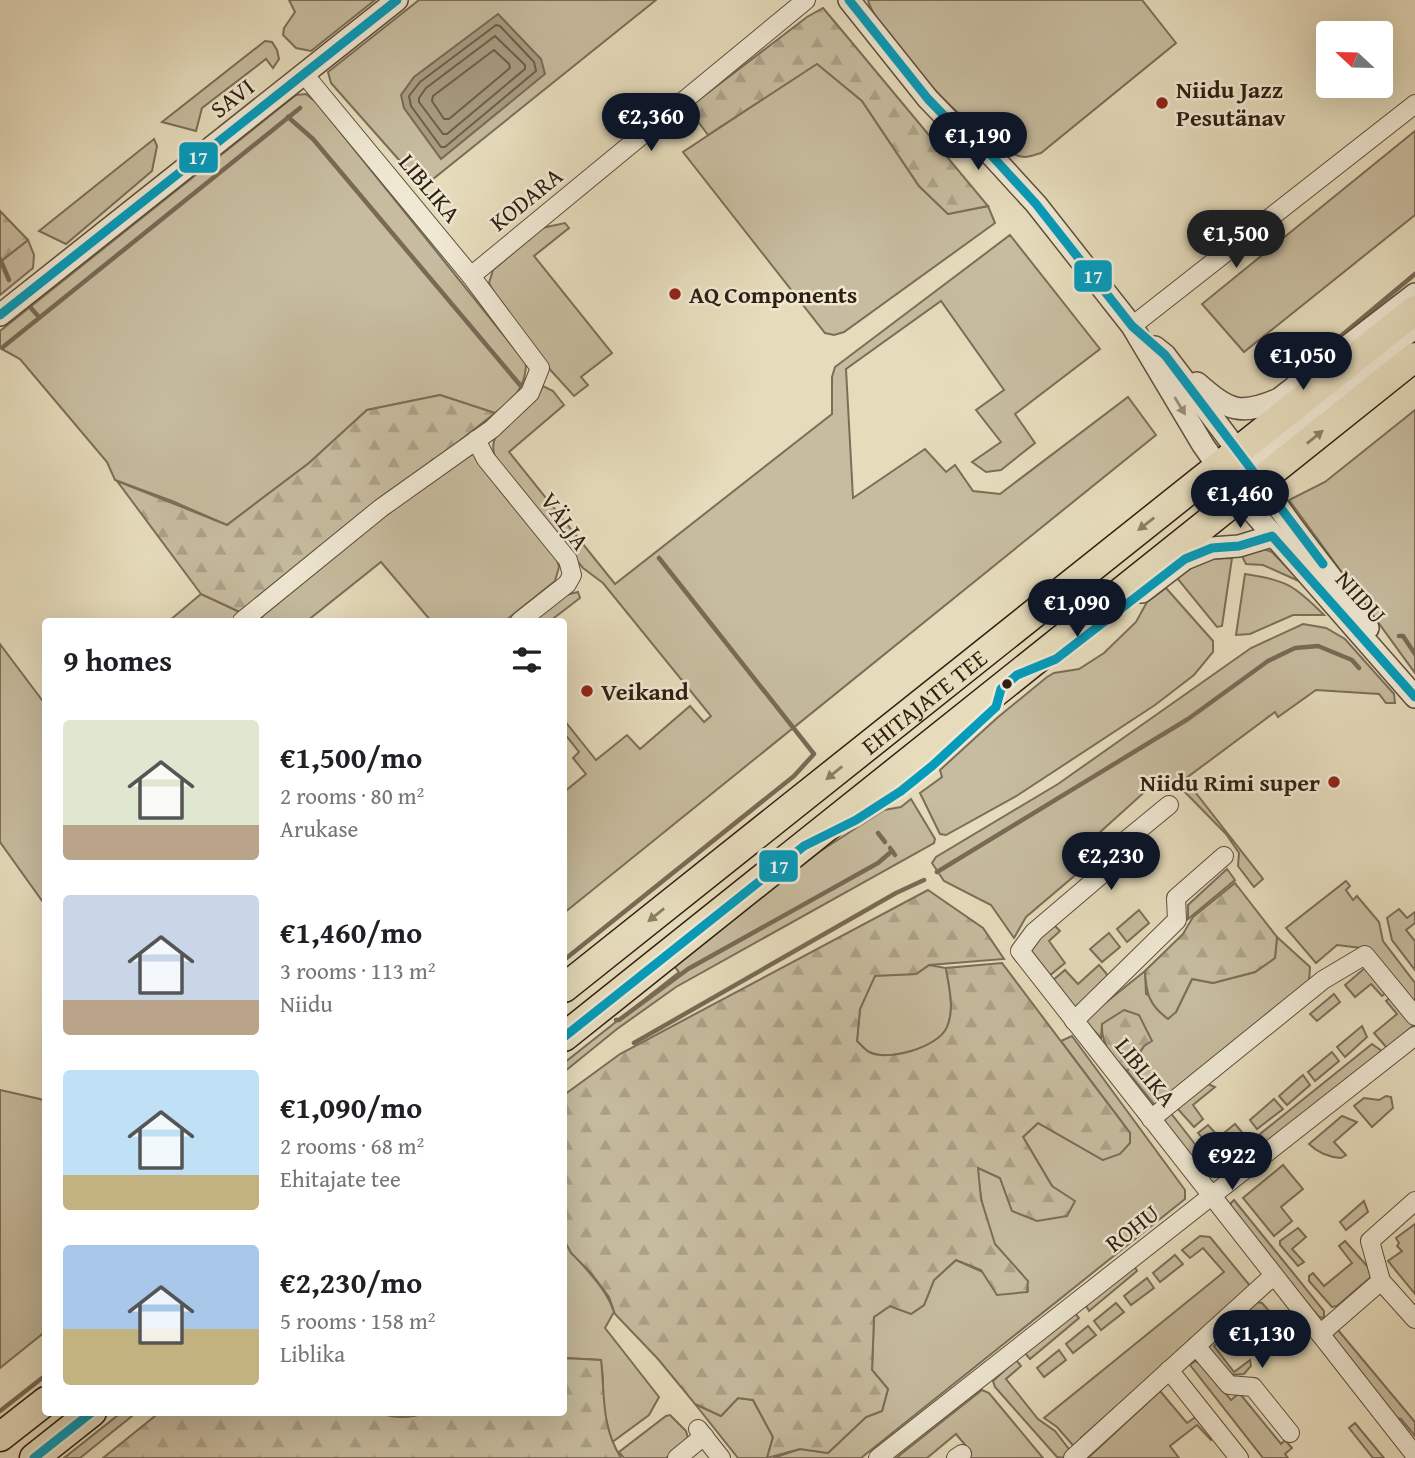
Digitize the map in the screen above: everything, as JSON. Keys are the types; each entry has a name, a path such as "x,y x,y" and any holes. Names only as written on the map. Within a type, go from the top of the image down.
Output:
{"highway":[{"name":"EHITAJATE TEE","path":"567,1035 1017,675 1240,474 1415,310"},
{"name":"EHITAJATE TEE","path":"567,986 1240,474 1415,357"},
{"path":"0,1437 42,1404"},
{"path":"34,1458 87,1416"}],"street":[{"name":"SAVI","path":"0,315 397,0"},
{"name":"KODARA","path":"471,276 806,0"},
{"name":"NIIDU","path":"849,0 928,99 957,129 992,156 1036,204 1132,326 1203,445 1275,502 1345,593 1413,695"},
{"name":"LIBLIKA","path":"304,74 471,276 540,368 530,393 492,429 476,440"},
{"path":"1132,326 1415,104"},
{"path":"1165,355 1217,401 1254,410 1279,399 1415,294"},
{"name":"NIIDU","path":"1132,326 1165,355 1240,474 1272,536 1413,695"},
{"path":"866,796 876,774 1218,499 1240,474 1415,327"},
{"path":"248,618 381,508 476,440"},
{"name":"VÄLJA","path":"476,440 486,460 568,560 572,575 567,584 524,618"},
{"path":"1017,675 1056,659 1185,559 1212,548 1239,546 1272,536"},
{"name":"LIBLIKA","path":"1169,805 1113,851 1108,869 1034,932 1020,951 1415,1455"},
{"path":"1073,1021 1177,920 1176,898 1224,856"},
{"path":"1152,1119 1323,980 1366,955 1415,1016"},
{"name":"ROHU","path":"878,1458 1415,1036"},
{"path":"1415,1201 1370,1241 1381,1281 1415,1319"},
{"path":"1073,1458 1273,1276"},
{"path":"1320,1334 1381,1281"},
{"path":"1196,1346 1229,1385 1253,1387 1290,1433"},
{"path":"1170,1370 1240,1458"},
{"path":"677,1458 701,1433 721,1458"}],"green space":[{"path":"289,0 375,0 311,51 296,48 283,35 284,28 295,12"},
{"path":"419,0 656,0 423,187 331,83 328,72"},
{"path":"868,0 1142,0 1176,43 1041,153 1025,157 1008,152 986,137 936,91 891,39"},
{"path":"823,8 988,206 948,214 919,186 862,101 817,64 708,135 688,108 807,17"},
{"path":"265,41 272,42 277,50 279,59 273,68 266,59 202,108 196,131 162,122"},
{"path":"817,63 862,101 919,186 948,214 988,206 995,223 844,332 834,335 825,333 683,152"},
{"path":"306,94 317,103 526,363 524,379 518,392 495,413 440,395 367,410 309,463 227,525 115,480 107,462 20,359 0,348 0,331 296,95"},
{"path":"1415,131 1415,215 1244,352 1202,304"},
{"path":"154,139 157,146 152,171 66,244 39,231"},
{"path":"0,211 28,240 0,262"},
{"path":"565,223 569,228 534,256 612,353 581,377 588,385 574,396 545,364 489,283 493,270 542,228"},
{"path":"1010,235 1100,349 1015,414 1035,443 1001,470 986,472 972,462 1001,442 976,410 1004,390 941,301 846,369 853,498 925,449 946,472 955,465 973,491 1000,494 1128,397 1156,435 567,911 567,790 586,774 573,758 579,752 567,737 567,724 596,760 627,735 640,749 690,706 704,722 711,716 603,583 583,568 499,465 494,455 495,439 505,426 529,406 543,386 553,391 564,405 509,452 615,584 832,414 832,377 835,367"},
{"path":"28,240 34,255 33,268 0,295 0,262"},
{"path":"440,395 495,413 242,613 201,594 117,481 227,525 309,463 367,410"},
{"path":"1415,410 1415,673 1289,500 1325,482"},
{"path":"473,452 557,560 559,567 555,581 509,618 428,618 381,562 311,618 262,618 267,608 386,510"},
{"path":"1264,549 1272,552 1301,582 1263,565 1246,564 1244,553"},
{"path":"1232,558 1222,626 1217,627 1177,578 1203,559"},
{"path":"1245,574 1289,586 1324,615 1293,615 1250,634 1236,635"},
{"path":"1166,588 1213,641 1213,652 1194,675 1155,705 1018,795 946,835 940,834 920,793 942,777 940,770 1047,677 1054,673 1079,669 1104,653 1136,622 1147,602"},
{"path":"578,592 580,598 554,618 535,618 566,595"},
{"path":"201,594 242,613 235,618 173,618"},
{"path":"1303,624 1326,628 1345,639 1394,694 1395,703 1386,703 1379,694 1316,690 1278,717 1275,712 1185,779 1263,879 1254,887 1238,866 1239,853 1226,834 1174,781 1161,777 1077,853 1086,866 1026,917 1014,938 991,905 944,881 932,863 936,857 1058,784 1251,648"},
{"path":"0,644 42,700 42,901 0,842"},
{"path":"911,799 935,839 934,843 676,987 617,1029 567,1070 567,1061 679,972 674,966 819,852 884,810 901,807"},
{"path":"1227,869 1235,880 1188,919 1188,905"},
{"path":"1346,881 1350,886 1346,890 1353,900 1357,896 1379,922 1383,941 1415,983 1415,1004 1370,949 1337,945 1316,963 1286,928"},
{"path":"1235,883 1277,937 1275,958 1255,972 1213,983 1192,979 1176,1012 1168,1019 1150,998 1145,971 1183,934 1193,917"},
{"path":"928,890 983,928 1004,959 929,965 916,974 875,976 860,1009 857,1041 868,1051 877,1055 888,1055 912,1051 934,1041 947,1027 951,1013 946,968 1002,963 1130,1133 1130,1143 1120,1154 1103,1160 1038,1123 1023,1137 1052,1186 1075,1201 1067,1216 1037,1221 1012,1211 1000,1178 978,1168 981,1199 995,1244 1028,1281 1027,1292 997,1295 981,1270 956,1260 934,1280 924,1305 911,1314 890,1306 874,1317 872,1370 888,1389 882,1411 866,1417 828,1453 800,1449 767,1458 773,1437 753,1400 738,1398 721,1416 695,1404 658,1359 615,1314 609,1297 567,1246 567,1093 620,1054"},
{"path":"1399,909 1407,918 1415,912 1415,923 1406,930 1415,941 1415,970 1392,940 1387,918"},
{"path":"1139,910 1149,923 1127,942 1117,929"},
{"path":"1053,924 1060,931 1049,941 1065,963 1049,976 1030,953 1030,946"},
{"path":"1109,933 1120,947 1102,962 1090,949"},
{"path":"1277,937 1310,967 1309,981 1157,1108 1127,1071 1144,1046 1102,1024 1101,1038 1084,1020 1145,971 1146,994 1176,1012 1192,979 1213,983 1255,972 1275,958"},
{"path":"929,965 946,968 951,998 947,1027 934,1041 912,1051 877,1055 868,1051 857,1041 860,1009 874,975 916,974"},
{"path":"1099,965 1109,980 1075,1010 1052,981 1065,970 1078,984"},
{"path":"1366,967 1390,990 1382,996 1371,984 1355,997 1345,985"},
{"path":"1334,994 1340,1002 1317,1021 1310,1014"},
{"path":"1394,995 1415,1021 1414,1025 1387,1048 1374,1033 1397,1014 1386,1001"},
{"path":"1124,1010 1139,1015 1152,1041 1144,1046 1127,1071 1108,1050 1102,1032 1102,1024"},
{"path":"1362,1026 1367,1037 1345,1057 1337,1047"},
{"path":"1072,1036 1185,1190 1185,1199 861,1458 773,1458 800,1449 828,1453 866,1417 882,1411 888,1389 872,1370 874,1317 890,1306 911,1314 924,1305 934,1280 956,1260 1028,1291 1024,1277 998,1249 990,1234 982,1206 977,1167 1000,1178 1012,1210 1052,1186 1023,1137 1038,1123 1103,1160 1130,1133 1061,1041"},
{"path":"1372,1044 1382,1051 1268,1144 1260,1134"},
{"path":"1332,1052 1339,1061 1315,1081 1308,1072"},
{"path":"1303,1075 1310,1085 1287,1105 1279,1096"},
{"path":"1208,1084 1215,1087 1193,1105 1203,1119 1194,1127 1176,1107"},
{"path":"0,1090 42,1100 42,1334 0,1368"},
{"path":"1386,1096 1391,1097 1393,1108 1372,1127 1354,1106 1364,1098 1379,1100"},
{"path":"1274,1099 1283,1109 1257,1129 1250,1120"},
{"path":"1170,1112 1212,1166 1204,1173 1164,1121"},
{"path":"1342,1116 1357,1122 1334,1142 1346,1155 1341,1158 1328,1156 1309,1144"},
{"path":"1235,1124 1247,1138 1220,1160 1198,1133 1208,1125 1219,1137"},
{"path":"1252,1141 1261,1149 1230,1174 1223,1165"},
{"path":"1283,1165 1303,1189 1281,1207 1292,1221 1274,1236 1243,1198"},
{"path":"1234,1200 1324,1311 1324,1318 1319,1317 1231,1214 1231,1203"},
{"path":"1364,1201 1368,1212 1346,1230 1340,1222"},
{"path":"1415,1224 1415,1294 1388,1261 1402,1251 1397,1246 1399,1243 1396,1238"},
{"path":"1298,1228 1306,1237 1292,1249 1304,1262 1298,1266 1280,1245 1280,1241"},
{"path":"1200,1236 1210,1237 1251,1287 1081,1438 1084,1442 1077,1450 1057,1427 1044,1418 1224,1272 1203,1248 1190,1258 1182,1250"},
{"path":"1345,1241 1368,1267 1372,1276 1337,1306 1332,1307 1309,1281 1309,1276 1313,1273 1324,1286 1352,1263 1339,1246"},
{"path":"567,1244 610,1301 614,1312 605,1328 659,1397 649,1415 611,1443 601,1395 601,1360 567,1358"},
{"path":"1175,1255 1183,1264 1160,1282 1153,1273"},
{"path":"1134,1265 1137,1271 1089,1311 1085,1304"},
{"path":"1147,1278 1154,1288 1131,1305 1124,1296"},
{"path":"1257,1302 1262,1303 1278,1321 1272,1326 1261,1313 1239,1330 1233,1323"},
{"path":"1116,1303 1124,1312 1101,1330 1094,1321"},
{"path":"1074,1312 1079,1318 1030,1359 1024,1352"},
{"path":"1088,1326 1096,1335 1073,1353 1066,1344"},
{"path":"1225,1328 1229,1334 1214,1346 1234,1372 1250,1360 1251,1366 1244,1374 1229,1375 1210,1352 1209,1346"},
{"path":"1338,1330 1415,1422 1415,1436 1401,1419 1396,1418 1334,1343 1333,1334"},
{"path":"1059,1350 1066,1360 1044,1377 1037,1368"},
{"path":"567,1358 601,1360 607,1422 621,1458 103,1458 155,1416 567,1416"},
{"path":"1016,1360 1021,1366 1006,1379 1038,1419 1055,1431 1072,1453 1066,1458 1057,1457 995,1387 993,1381"},
{"path":"1195,1361 1203,1365 1231,1400 1241,1395 1281,1444 1285,1440 1292,1448 1285,1454 1288,1458 1263,1458 1190,1365"},
{"path":"982,1390 989,1393 1043,1458 964,1458 971,1452 956,1434 927,1458 896,1458"},
{"path":"1160,1391 1187,1423 1197,1416 1214,1436 1211,1440 1197,1425 1170,1446 1179,1458 1088,1458"},
{"path":"738,1398 753,1400 773,1437 767,1458 738,1458 695,1404 721,1416"},
{"path":"670,1415 686,1431 688,1438 686,1443 666,1458 624,1458 619,1452 666,1416"},
{"path":"117,1416 132,1416 80,1458 64,1458"},
{"path":"1355,1423 1384,1458 1373,1458 1349,1428"}],"water":[{"path":"498,14 541,59 545,74 441,159 404,108 401,95 414,77"}],"waterway":[{"path":"3,347 300,108"},
{"path":"288,117 313,139 520,385"},
{"path":"0,259 9,280"},
{"path":"1317,356 1415,274"},
{"path":"31,308 38,316"},
{"path":"567,958 794,776 814,754 659,558"},
{"path":"1399,636 1403,636 1415,654"},
{"path":"937,872 1188,719 1268,661 1295,648 1318,646 1352,660 1359,668"},
{"path":"878,833 885,842"},
{"path":"890,848 895,855"},
{"path":"616,1020 688,969 878,863 892,851"},
{"path":"634,1043 896,893 924,880"},
{"path":"0,1411 42,1378"}],"transit line":[{"name":"17","path":"0,315 397,0"},
{"name":"17","path":"849,0 928,99 957,129 992,156 1036,204 1132,326 1165,355 1323,564"},
{"name":"17","path":"567,1035 804,846 856,820 901,791 996,707 1001,689 1017,675 1056,659 1185,559 1212,548 1239,546 1272,536 1415,697"},
{"name":"17","path":"34,1458 87,1416"}],"place":[{"name":"Niidu Jazz Pesutänav","path":"1162,103"},
{"name":"AQ Components","path":"675,294"},
{"name":"Veikand","path":"587,691"},
{"name":"Niidu Rimi super","path":"1334,782"}]}
